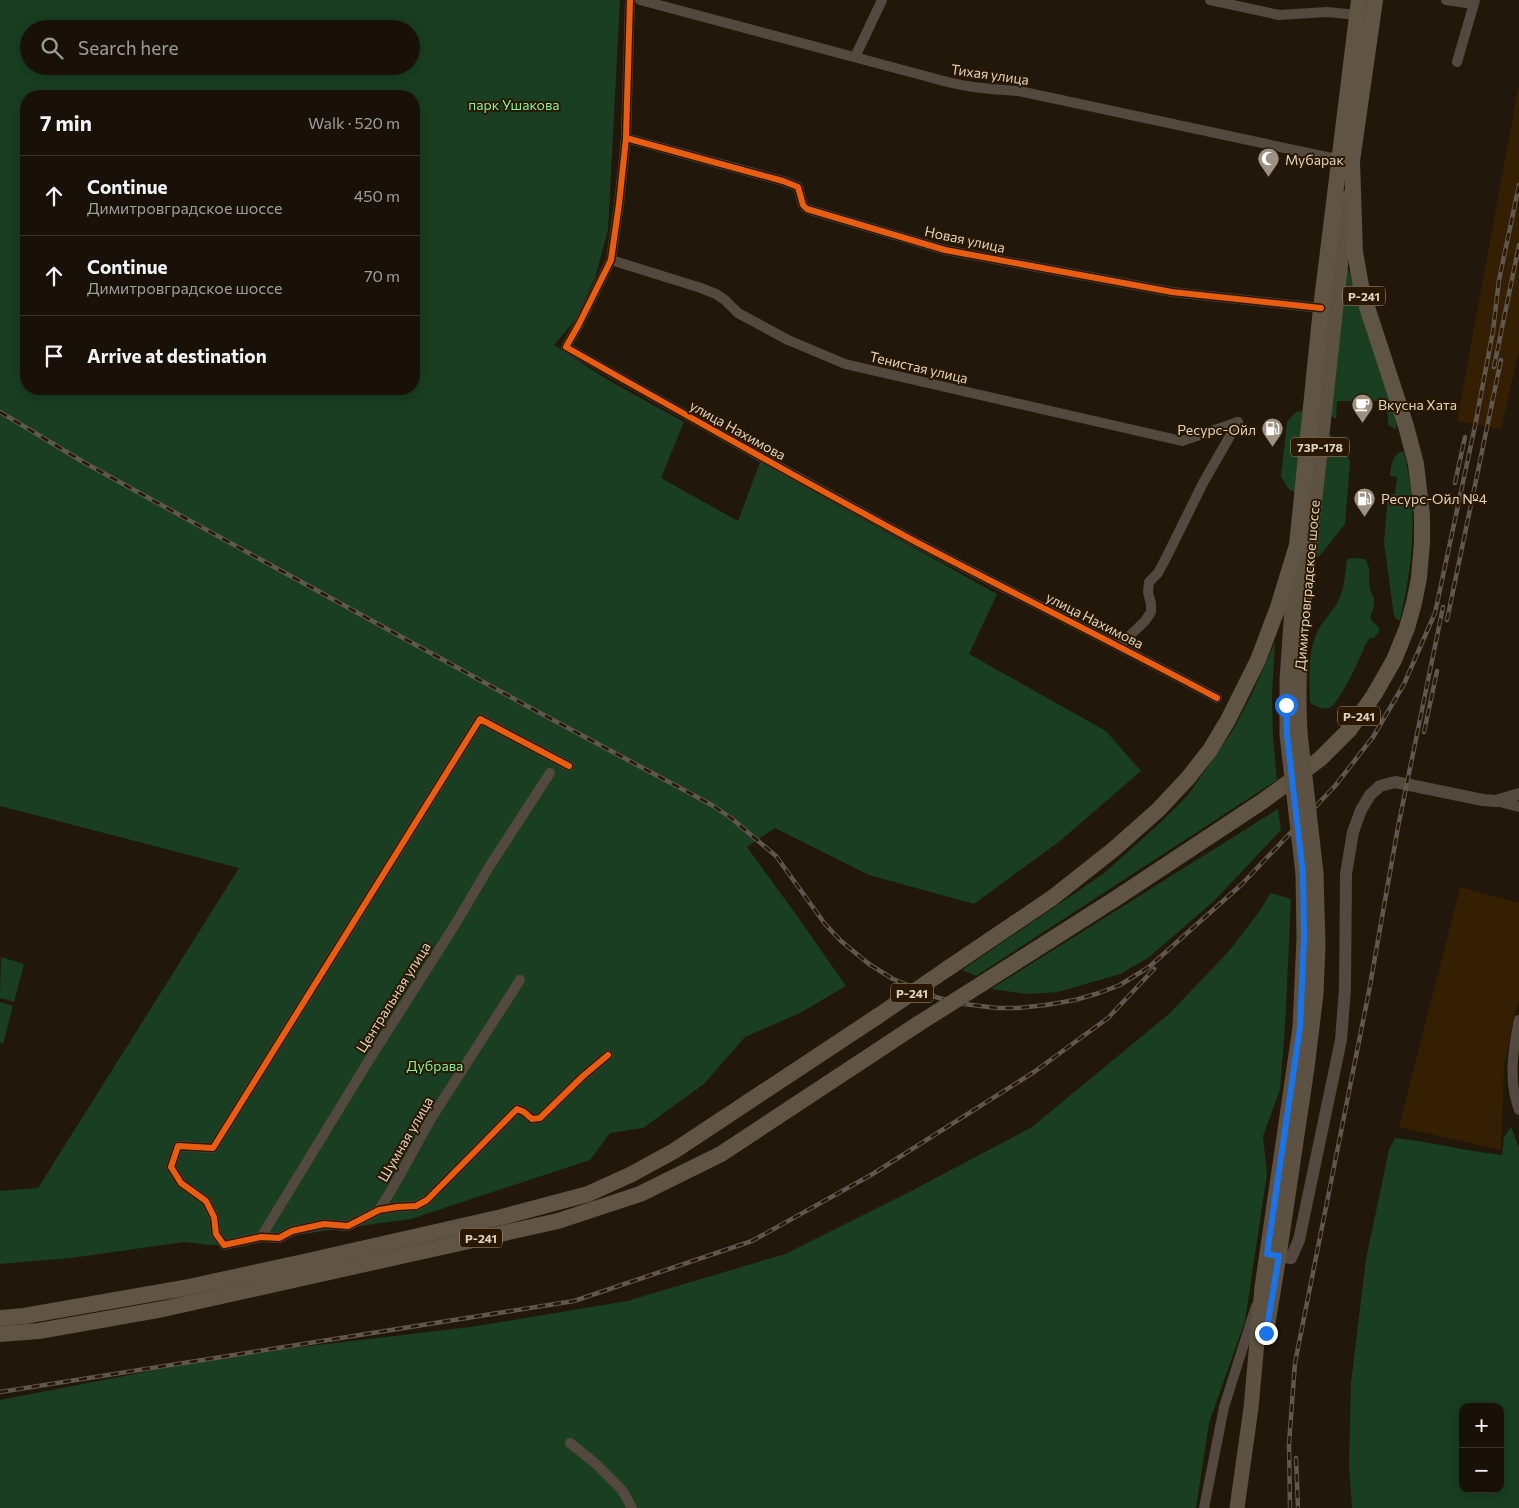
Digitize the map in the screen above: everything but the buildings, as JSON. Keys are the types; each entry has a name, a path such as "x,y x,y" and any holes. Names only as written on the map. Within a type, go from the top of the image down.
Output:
{"highway":[{"name":"Димитровградское шоссе","path":"1297,545 1321,308 1375,0"},
{"name":"Димитровградское шоссе","path":"1346,159 1358,8"},
{"name":"Р-241","path":"0,1334 39,1331 163,1309 558,1220 640,1194 721,1154 918,1024 1115,899 1263,801 1320,759 1350,728 1374,695 1394,660 1412,612 1419,578 1422,542 1420,492 1416,464 1406,426 1361,286 1355,252 1346,159"},
{"name":"Р-241","path":"0,1318 24,1316 184,1288 502,1217 588,1194 632,1174 674,1151 1052,898 1114,849 1158,810 1188,778 1210,750 1228,720 1258,660 1278,607 1297,545"}],"main road":[{"name":"Димитровградское шоссе","path":"1293,734 1346,159"},
{"name":"Димитровградское шоссе","path":"1250,1408 1266,1333 1273,1255 1307,1068 1316,994 1318,946 1287,680 1297,545"},
{"name":"Димитровградское шоссе","path":"1237,1508 1254,1374 1262,1287 1273,1255"}],"street":[{"name":"улица Нахимова","path":"630,0 626,138 611,260 566,347 687,416 918,542 1217,698"},
{"name":"Тихая улица","path":"640,0 953,84 980,89 1019,91 1327,157 1346,159"},
{"path":"855,58 882,0"},
{"path":"1210,0 1279,14 1326,12 1358,8"},
{"path":"1446,0 1474,2 1457,62"},
{"name":"Новая улица","path":"626,138 783,181 798,188 803,205 807,210 944,250 1172,292 1321,308"},
{"name":"Тенистая улица","path":"611,260 716,294 738,313 771,331 845,364 1182,441 1238,422 1203,483 1163,565 1149,582 1148,592 1151,612 1145,621 1119,646"},
{"path":"569,766 480,719 213,1148 178,1146 170,1166 181,1183 206,1201 214,1217 216,1234 224,1245 260,1237 279,1238 292,1231 324,1224 348,1226 379,1210 416,1206 427,1200 517,1109 532,1119 540,1118 583,1076 608,1055"},
{"name":"Центральная улица","path":"260,1237 550,772"},
{"path":"1273,1255 1291,1258 1299,1240 1339,1055 1345,997 1347,941 1346,874 1353,832 1361,810 1375,790 1384,784 1394,782 1519,807"},
{"path":"1496,801 1519,794"},
{"name":"Шумная улица","path":"379,1210 432,1116 520,980"},
{"path":"1519,1020 1512,1061 1514,1090 1519,1110"},
{"path":"1204,1508 1224,1407 1236,1363 1262,1287"},
{"path":"1236,1363 1250,1364 1254,1374"},
{"path":"570,1443 596,1464 622,1490 632,1508"}],"shaded area":[{"path":"1519,83 1519,350 1501,429 1457,421"},
{"path":"1460,887 1519,903 1519,998 1504,1065 1501,1150 1399,1127"}],"green space":[{"path":"0,0 620,0 608,230 595,278 576,319 554,345 608,380 684,422 661,478 738,521 760,462 997,594 969,654 1106,731 1141,771 1060,841 974,904 869,875 775,828 747,847 846,986 800,1013 745,1037 704,1084 643,1128 610,1133 590,1160 411,1219 224,1245 184,1242 71,1258 0,1264 0,1191 38,1188 239,868 0,806"},
{"path":"1349,270 1392,407 1396,429 1388,425 1387,412 1380,401 1337,401 1336,419 1329,415 1347,271"},
{"path":"1303,411 1295,492 1288,488 1281,476 1287,422 1296,412"},
{"path":"1330,434 1348,456 1350,463 1345,524 1318,558 1314,554 1327,435"},
{"path":"1403,451 1411,496 1413,532 1407,584 1400,620 1397,620 1394,616 1384,542 1388,494 1395,494 1397,477 1390,476 1392,464 1396,455"},
{"path":"1347,559 1365,559 1367,563 1370,589 1374,600 1371,618 1379,627 1379,632 1367,642 1350,678 1334,704 1329,708 1322,708 1310,702 1311,652 1318,631 1342,593"},
{"path":"1275,642 1272,694 1277,780 976,976 962,970 1103,874 1188,795 1233,730 1252,694"},
{"path":"1278,809 1281,830 1215,900 1148,958 1120,974 1058,992 1028,994 991,989"},
{"path":"1271,893 1291,899 1280,1090 1263,1136 1267,1174 1245,1321 1209,1423 1196,1508 0,1508 0,1400 233,1355 470,1327 627,1301 785,1254 913,1190 1032,1127 1170,1013 1229,951"},
{"path":"1,957 24,964 14,1002 0,998"},
{"path":"0,1002 13,1006 3,1044 0,1043"},
{"path":"1511,1127 1519,1147 1519,1508 1352,1508 1349,1465 1351,1383 1366,1259 1389,1150 1395,1138 1502,1155 1504,1137"}],"railway":[{"path":"0,412 85,463 527,706 712,805 731,818 776,856 825,924 841,941 869,964 893,979 936,997 956,1003 997,1008 1046,1005 1075,1000 1120,985 1149,967 1241,885 1335,786 1373,737 1404,684 1435,613 1475,426 1493,331 1499,280 1519,185"},
{"path":"1494,367 1519,245"},
{"path":"1447,620 1501,360"},
{"path":"1455,483 1465,437"},
{"path":"1290,1508 1289,1444 1295,1363 1369,991 1398,827 1443,607"},
{"path":"1424,732 1437,671"},
{"path":"0,1392 574,1301 752,1241 871,1175 1034,1072 1108,1018 1154,969"},
{"path":"1296,1458 1298,1508"}],"cycle path":[{"path":"630,0 626,138 611,260 566,347 916,542 1217,698"},
{"path":"626,138 783,181 798,187 803,205 807,209 945,250 1172,292 1321,308"},
{"path":"569,766 480,719 213,1148 178,1146 171,1167 181,1183 206,1201 214,1217 216,1234 224,1245 261,1237 279,1238 292,1231 324,1224 348,1226 379,1210 416,1206 427,1200 517,1109 532,1119 540,1118 583,1076 608,1055"}],"place":[{"name":"Мубарак","path":"1269,178"},
{"name":"Вкусна Хата","path":"1362,423"},
{"name":"Ресурс-Ойл","path":"1272,448"},
{"name":"Ресурс-Ойл №4","path":"1365,517"}],"route":[{"path":"1266,1333 1279,1256 1267,1254 1300,1027 1304,938 1303,874 1287,735 1286,705"}],"park label":[{"name":"парк Ушакова","path":"514,104"},
{"name":"Дубрава","path":"435,1065"}]}
